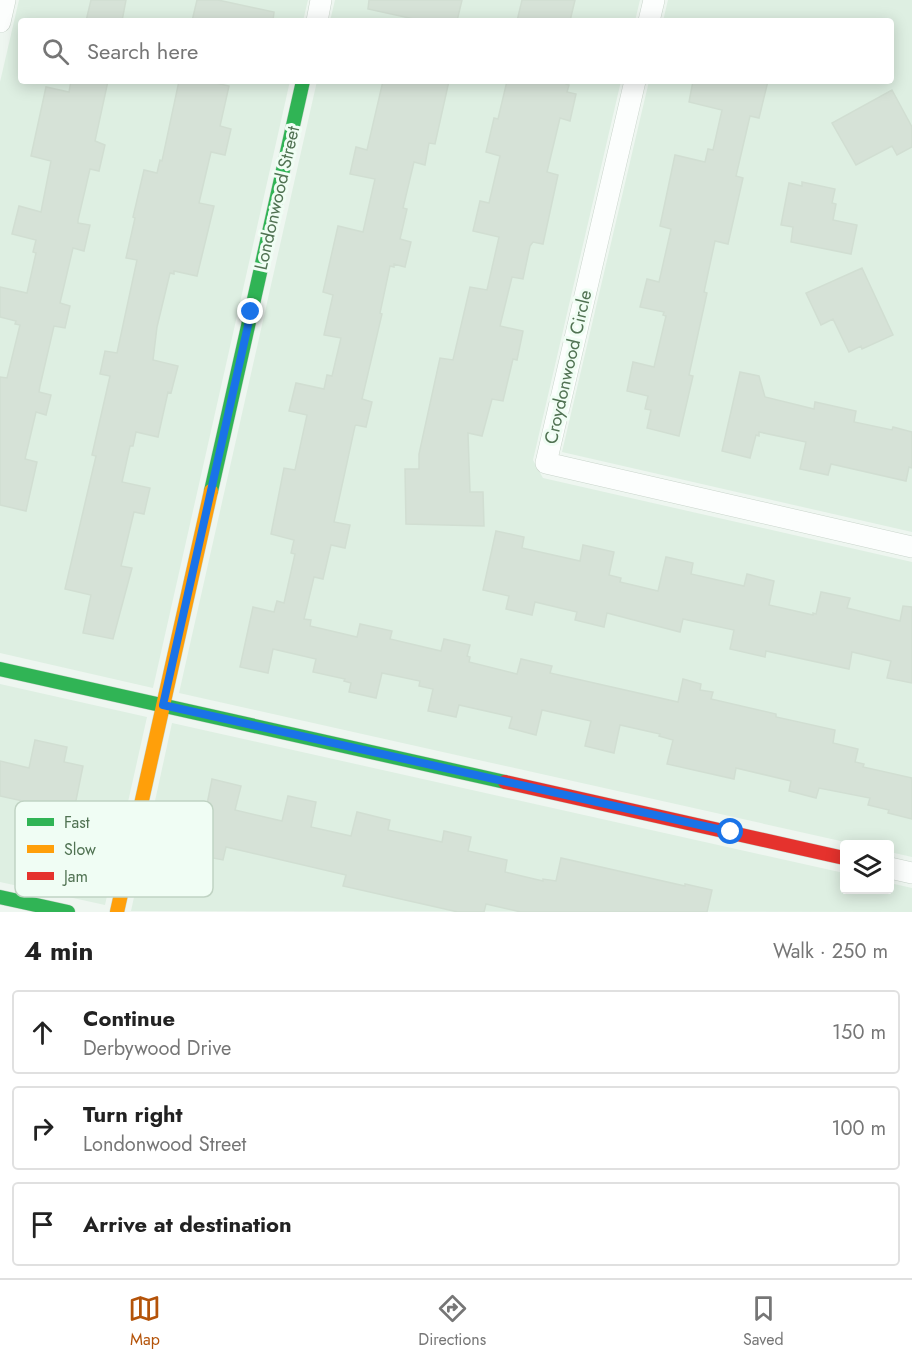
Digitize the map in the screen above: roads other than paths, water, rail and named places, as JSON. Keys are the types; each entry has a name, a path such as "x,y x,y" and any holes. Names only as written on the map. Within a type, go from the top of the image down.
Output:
{"street":[{"path":"0,22 5,0"},
{"path":"318,18 321,0"},
{"path":"650,18 654,0"},
{"name":"Londonwood Street","path":"142,801 302,84"},
{"name":"Croydonwood Circle","path":"634,84 546,463 912,547"},
{"path":"0,669 840,857"},
{"path":"894,869 912,873"},
{"path":"0,897 68,912"},
{"name":"Londonwood Street","path":"117,912 120,897"}]}
